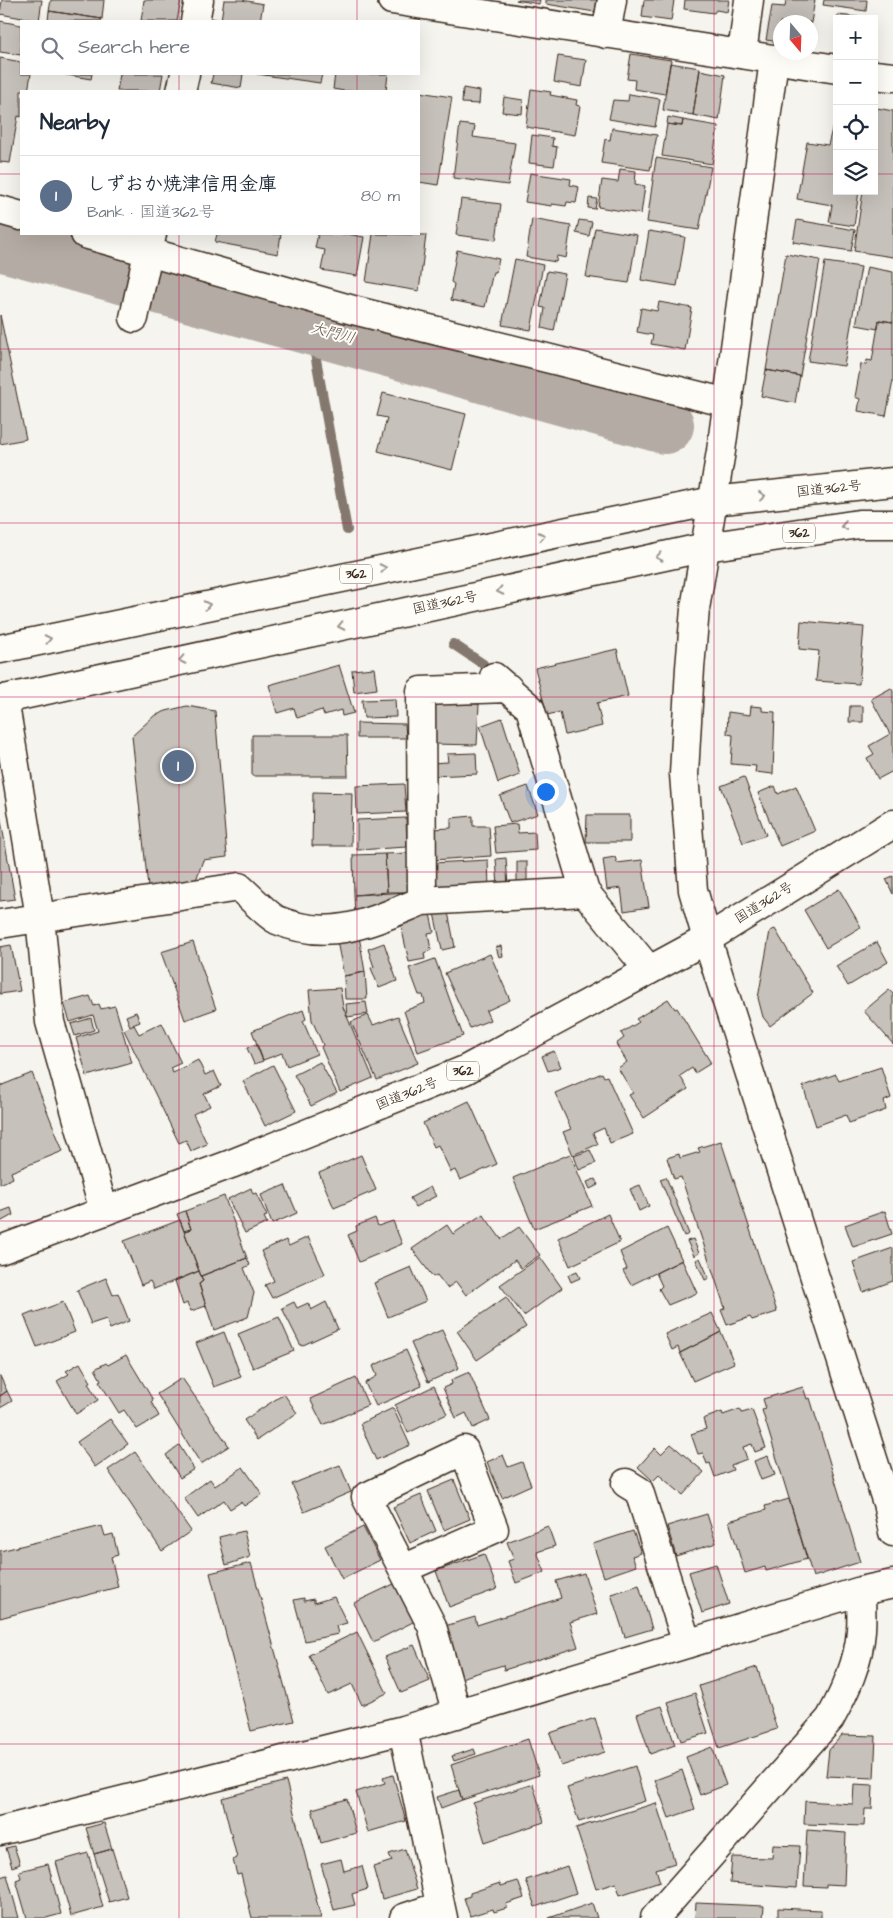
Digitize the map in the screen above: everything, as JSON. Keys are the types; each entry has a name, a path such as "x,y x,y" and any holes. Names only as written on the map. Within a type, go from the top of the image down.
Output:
{"main road":[{"path":"195,20 199,0"},
{"path":"392,0 419,2 773,60"},
{"path":"606,34 612,0"},
{"path":"742,54 749,0"},
{"path":"833,68 774,60 728,403 695,609 684,774 693,890 887,1503 893,1532"},
{"path":"181,90 184,75"},
{"path":"878,75 893,77"},
{"path":"0,210 20,216"},
{"path":"92,235 151,243 353,310 728,403"},
{"path":"134,318 151,243"},
{"name":"国道362号","path":"0,649 713,501 893,482"},
{"name":"国道362号","path":"2,699 706,546 859,524 893,524"},
{"path":"422,900 421,691 501,682 530,708 585,892 649,970"},
{"path":"2,699 40,917 50,1022 104,1211"},
{"name":"国道362号","path":"0,1250 348,1118 464,1070 707,938 893,824"},
{"path":"0,924 239,886 276,919 317,931 364,925 422,900 585,892"},
{"path":"403,1569 494,1529 464,1450 366,1497 432,1626 457,1714"},
{"path":"626,1483 639,1491 687,1644"},
{"path":"0,1830 403,1730 861,1591 893,1584"},
{"path":"655,1918 830,1719 847,1688 856,1657 861,1631 861,1591"},
{"path":"403,1730 441,1912 404,1918"}],"building":[{"path":"2,0 42,0 39,20 0,14"},
{"path":"51,0 104,0 102,19 49,11"},
{"path":"144,0 181,0 177,20 141,20"},
{"path":"224,0 242,0 263,4 260,20 221,20"},
{"path":"516,0 540,0 539,4"},
{"path":"546,0 597,0 595,12 546,4"},
{"path":"644,0 674,0 671,21 642,17"},
{"path":"685,0 729,0 727,12 716,10 714,13 684,9"},
{"path":"786,0 815,0 812,15 773,15 773,41 766,40 772,6 785,7"},
{"path":"824,0 867,0 866,11 823,5"},
{"path":"49,11 102,19 102,20 48,20"},
{"path":"206,17 221,20 205,20"},
{"path":"0,21 20,25 20,55 0,52"},
{"path":"631,54 671,60 665,94 634,89 635,80 627,79"},
{"path":"558,56 586,60 582,87 554,82"},
{"path":"0,58 20,62 20,75 31,75 28,90 20,90 20,117 18,116 10,163 0,162"},
{"path":"670,63 700,68 693,115 663,110"},
{"path":"700,70 725,75 719,120 693,115"},
{"path":"67,75 92,75 91,79"},
{"path":"120,75 163,75 160,90 117,90"},
{"path":"213,75 243,75 241,88 211,83"},
{"path":"264,75 322,75 320,83"},
{"path":"335,75 388,75 386,90 333,89"},
{"path":"463,88 480,91 479,104 462,103"},
{"path":"531,89 551,92 550,95 577,100 576,105 580,106 575,135 526,127"},
{"path":"420,92 452,97 438,185 420,182"},
{"path":"629,94 660,99 655,127 609,119 613,100 628,101"},
{"path":"504,97 523,100 522,114 502,112"},
{"path":"878,108 893,111 893,257 854,251 862,195 878,195"},
{"path":"668,117 683,120 682,126 667,124"},
{"path":"683,120 718,126 712,164 662,156 667,124 682,126"},
{"path":"460,124 475,126 473,137 515,143 508,185 453,178"},
{"path":"612,128 657,135 650,170 601,163 605,139 610,140"},
{"path":"833,129 833,195 858,195 854,226 829,222 832,205 797,199 807,142 828,145"},
{"path":"532,135 553,138 552,146 557,147 554,166 529,163"},
{"path":"656,158 711,167 699,230 647,222"},
{"path":"620,169 636,171 635,184 645,186 641,214 598,207 602,180 618,182"},
{"path":"530,173 571,179 570,185 579,187 576,203 567,202 566,206 552,204 552,206 525,202"},
{"path":"589,198 597,199 595,209 588,208"},
{"path":"461,199 501,204 496,240 456,235"},
{"path":"532,219 571,226 566,258 557,256 556,262 526,257"},
{"path":"579,220 592,222 589,236 576,233"},
{"path":"797,220 855,230 851,251 793,242"},
{"path":"595,228 637,235 629,283 586,277"},
{"path":"649,231 685,237 677,286 641,280"},
{"path":"217,235 281,235 278,254 215,242"},
{"path":"318,235 353,235 364,237 357,276 321,270 325,250 315,248"},
{"path":"373,235 426,235 419,291 366,282"},
{"path":"457,250 499,259 496,272 493,272 485,307 451,300 454,284 451,282"},
{"path":"786,254 820,260 800,376 766,370"},
{"path":"515,259 543,265 531,330 502,325"},
{"path":"825,262 861,267 844,366 808,361"},
{"path":"867,267 893,272 893,322 879,320 878,329 856,325"},
{"path":"547,271 565,274 554,331 542,328 545,308 540,307"},
{"path":"659,302 692,308 685,350 651,344 653,335 637,332 641,308 657,311"},
{"path":"0,315 26,439 0,444"},
{"path":"879,320 893,322 893,381 886,416 858,411 860,399 855,397 861,364 866,365 867,360 872,361"},
{"path":"766,370 800,376 795,403 761,396"},
{"path":"383,393 466,414 452,470 378,451 387,418 377,416"},
{"path":"801,621 864,627 859,684 816,681 819,651 799,649"},
{"path":"617,649 628,696 597,703 602,726 565,735 560,712 547,715 535,668"},
{"path":"339,665 354,713 342,716 341,710 324,715 322,710 297,718 294,708 277,713 269,685"},
{"path":"374,668 377,689 354,692 352,670"},
{"path":"891,688 893,691 893,771 878,779 867,758 874,754 869,746 890,734 871,699"},
{"path":"395,699 396,717 364,718 362,700"},
{"path":"433,703 479,704 477,745 433,744"},
{"path":"187,706 215,711 227,857 203,860 195,883 148,887 132,736 154,716"},
{"path":"751,706 762,707 762,711 775,712 773,774 755,772 756,766 731,764 733,735 727,734 728,712 750,715"},
{"path":"850,706 863,706 863,722 849,722"},
{"path":"502,718 520,775 498,783 480,726"},
{"path":"357,723 405,724 406,738 357,738"},
{"path":"252,735 347,735 348,776 252,776"},
{"path":"476,753 477,774 432,776 431,763 448,762 447,754"},
{"path":"744,777 766,835 743,843 721,786"},
{"path":"404,784 406,812 357,814 356,786"},
{"path":"528,786 538,814 510,823 500,796"},
{"path":"775,786 778,794 796,786 815,831 780,846 758,793"},
{"path":"313,792 352,793 351,846 312,846"},
{"path":"0,815 15,899 0,901"},
{"path":"587,815 630,815 630,842 586,842"},
{"path":"473,816 473,826 489,826 491,856 433,860 431,829 451,828 451,818"},
{"path":"406,818 407,847 357,850 357,820"},
{"path":"517,824 518,833 535,832 536,850 496,853 493,826"},
{"path":"408,853 409,892 387,892 385,854"},
{"path":"385,854 387,892 354,895 353,855"},
{"path":"615,857 617,863 642,860 649,907 624,911 621,888 607,890 603,859"},
{"path":"506,858 508,886 498,886 496,859"},
{"path":"488,860 489,888 432,887 433,863"},
{"path":"517,862 527,862 527,882 517,882"},
{"path":"893,876 893,894 886,879"},
{"path":"839,889 861,927 826,948 804,910"},
{"path":"409,892 409,897 355,916 354,895"},
{"path":"448,912 455,947 442,950 434,913"},
{"path":"430,914 434,932 428,933 431,950 424,953 425,959 409,962 400,921"},
{"path":"775,929 813,993 770,1026 763,1017 758,998 770,931"},
{"path":"359,936 365,972 344,976 337,941"},
{"path":"193,942 216,1009 185,1020 161,952"},
{"path":"877,942 888,962 848,986 836,966"},
{"path":"384,943 397,981 379,988 371,968 374,967 368,949"},
{"path":"11,945 20,991 0,994 0,947"},
{"path":"501,946 503,956 499,957 496,947"},
{"path":"490,954 510,1000 486,1011 490,1020 470,1028 445,973"},
{"path":"435,959 463,1036 418,1052 404,1011 425,1003 423,995 419,995 409,968"},
{"path":"365,972 367,999 345,999 344,976"},
{"path":"340,988 343,1007 373,1078 340,1092 312,1020 309,990"},
{"path":"889,990 893,994 893,1044 864,1011"},
{"path":"90,996 94,1006 99,1004 101,1009 115,1006 132,1063 87,1076 76,1038 98,1031 93,1015 70,1022 64,1003"},
{"path":"668,999 675,1009 677,1008 711,1063 695,1073 692,1068 680,1076 688,1089 644,1118 629,1095 633,1093 618,1068 627,1062 616,1044 624,1038 621,1033 639,1022 636,1019"},
{"path":"366,1002 368,1014 347,1017 346,1004"},
{"path":"303,1010 306,1019 303,1021 317,1054 287,1066 282,1053 263,1060 252,1031"},
{"path":"136,1012 140,1022 130,1026 126,1016"},
{"path":"368,1015 373,1025 398,1016 418,1063 377,1080 351,1022"},
{"path":"91,1018 94,1030 75,1036 71,1024"},
{"path":"162,1023 181,1063 170,1068 173,1073 198,1060 205,1075 214,1071 221,1086 204,1094 210,1106 193,1114 207,1144 191,1151 186,1140 179,1143 124,1030 134,1025 139,1034"},
{"path":"256,1044 263,1061 254,1064 247,1048"},
{"path":"554,1051 561,1067 548,1071 542,1056"},
{"path":"320,1062 337,1093 311,1106 294,1075"},
{"path":"273,1065 296,1111 265,1126 243,1081"},
{"path":"881,1067 891,1098 884,1101 886,1110 849,1123 846,1115 816,1126 803,1086 836,1074 839,1081"},
{"path":"32,1073 63,1151 11,1172 13,1178 0,1184 0,1086"},
{"path":"602,1073 604,1077 607,1076 633,1134 610,1143 604,1128 593,1133 598,1144 573,1155 563,1132 571,1129 555,1093"},
{"path":"469,1101 497,1164 460,1180 455,1170 451,1172 438,1145 434,1147 423,1123"},
{"path":"721,1141 777,1312 752,1320 750,1317 727,1325 721,1310 725,1308 681,1177 674,1179 667,1158 679,1154 680,1158 700,1152 698,1148"},
{"path":"590,1150 596,1163 579,1170 574,1156"},
{"path":"570,1154 592,1206 534,1229 513,1178"},
{"path":"361,1155 376,1190 334,1208 319,1173"},
{"path":"666,1177 689,1234 684,1236 660,1179"},
{"path":"595,1179 598,1185 590,1189 587,1182"},
{"path":"285,1185 297,1213 272,1224 261,1195"},
{"path":"640,1185 649,1206 639,1211 630,1189"},
{"path":"430,1187 436,1196 415,1207 410,1198"},
{"path":"251,1188 253,1194 256,1193 267,1216 264,1217 267,1223 245,1233 228,1199"},
{"path":"224,1196 247,1258 201,1276 184,1231 191,1229 185,1211"},
{"path":"11,1208 13,1215 0,1222 0,1212"},
{"path":"185,1211 191,1229 184,1231 177,1214"},
{"path":"885,1211 892,1234 853,1247 845,1225"},
{"path":"483,1214 501,1239 519,1227 540,1255 521,1268 515,1260 466,1295 456,1282 447,1288 437,1275 433,1277 412,1249 447,1225 453,1234"},
{"path":"608,1214 620,1242 570,1266 558,1238"},
{"path":"375,1218 378,1226 393,1221 402,1244 359,1262 348,1235 357,1231 356,1226"},
{"path":"180,1220 199,1271 154,1289 150,1281 141,1285 124,1241"},
{"path":"667,1228 682,1260 631,1285 623,1271 627,1269 620,1252"},
{"path":"308,1237 325,1274 272,1298 265,1285 274,1281 261,1251 286,1240 289,1246"},
{"path":"693,1239 699,1253 694,1256 687,1241"},
{"path":"893,1248 893,1281 863,1292 853,1262"},
{"path":"540,1257 562,1288 524,1316 500,1285"},
{"path":"247,1258 250,1265 244,1268 254,1293 248,1317 214,1330 199,1284 203,1281 201,1276"},
{"path":"700,1258 709,1278 705,1280 696,1260"},
{"path":"682,1260 697,1293 668,1305 659,1289 662,1286 656,1273"},
{"path":"411,1267 426,1301 388,1317 374,1283"},
{"path":"199,1271 203,1281 199,1284 206,1306 191,1311 187,1303 183,1305 175,1281"},
{"path":"577,1271 580,1278 571,1282 568,1275"},
{"path":"106,1278 113,1295 118,1293 129,1321 110,1329 106,1319 91,1324 77,1290"},
{"path":"506,1297 526,1327 477,1360 457,1331"},
{"path":"63,1302 75,1332 37,1347 24,1315"},
{"path":"294,1302 297,1308 308,1303 311,1310 326,1302 338,1329 301,1346 282,1308"},
{"path":"712,1313 721,1332 680,1353 678,1347 672,1350 665,1334"},
{"path":"279,1317 294,1351 253,1368 238,1334"},
{"path":"442,1330 459,1368 428,1382 411,1343"},
{"path":"224,1332 241,1377 214,1387 196,1343"},
{"path":"721,1332 734,1363 693,1381 680,1353"},
{"path":"406,1350 422,1386 376,1406 365,1383 377,1376 373,1366"},
{"path":"126,1355 153,1400 151,1402 159,1416 137,1429 124,1410 119,1413 99,1381 101,1380 95,1369 106,1363 108,1365"},
{"path":"80,1363 91,1382 88,1383 98,1400 76,1414 57,1381 69,1374 66,1371"},
{"path":"469,1372 490,1420 473,1428 466,1413 456,1418 443,1388 452,1384 451,1380"},
{"path":"0,1376 7,1391 0,1396"},
{"path":"182,1378 229,1446 201,1464 157,1394"},
{"path":"356,1378 368,1405 323,1425 310,1399"},
{"path":"434,1386 447,1414 408,1433 395,1405"},
{"path":"803,1387 807,1399 810,1398 860,1562 813,1577 762,1410 766,1409 763,1399"},
{"path":"7,1391 12,1401 0,1408 0,1396"},
{"path":"284,1394 297,1413 257,1440 244,1420"},
{"path":"393,1408 410,1445 376,1460 360,1424"},
{"path":"740,1409 742,1413 752,1410 766,1448 755,1452 752,1444 743,1447 747,1459 731,1465 733,1470 715,1477 710,1463 707,1464 703,1453 698,1454 691,1434 706,1429 703,1419 722,1412 723,1415"},
{"path":"110,1419 128,1444 95,1467 77,1442"},
{"path":"671,1444 704,1472 683,1495 659,1475 653,1481 638,1467 655,1448 661,1454"},
{"path":"179,1445 194,1469 180,1478 166,1455"},
{"path":"135,1452 191,1531 162,1551 108,1470"},
{"path":"503,1455 508,1467 522,1462 531,1485 502,1498 487,1462"},
{"path":"768,1456 775,1475 761,1480 754,1461"},
{"path":"340,1465 351,1492 304,1512 292,1484"},
{"path":"243,1467 262,1494 244,1506 241,1502 230,1509 224,1500 198,1518 184,1498 210,1479 215,1486"},
{"path":"454,1480 470,1519 444,1530 428,1491"},
{"path":"421,1495 436,1531 410,1543 393,1507"},
{"path":"789,1499 807,1559 766,1571 765,1567 745,1573 729,1521 766,1510 765,1506"},
{"path":"707,1514 716,1543 676,1556 667,1526"},
{"path":"102,1526 105,1536 113,1534 118,1555 111,1557 118,1587 0,1618 0,1551"},
{"path":"548,1526 555,1546 537,1552 545,1572 516,1583 508,1561 514,1559 507,1542"},
{"path":"363,1527 380,1560 342,1579 325,1546"},
{"path":"244,1531 250,1557 226,1565 219,1537"},
{"path":"633,1531 641,1553 632,1556 636,1566 604,1577 593,1544"},
{"path":"484,1554 497,1589 449,1607 436,1571"},
{"path":"251,1563 294,1721 251,1731 210,1573"},
{"path":"716,1564 729,1604 702,1613 689,1572"},
{"path":"584,1573 597,1614 570,1622 578,1647 504,1670 503,1665 461,1678 445,1626 475,1617 477,1625 561,1598 556,1581"},
{"path":"398,1582 417,1620 373,1642 354,1603"},
{"path":"639,1585 652,1629 625,1637 611,1594"},
{"path":"334,1597 347,1623 336,1626 338,1634 305,1641 294,1600 314,1599 314,1603"},
{"path":"357,1632 387,1693 362,1705 352,1684 328,1695 309,1655"},
{"path":"414,1645 430,1681 401,1693 385,1657"},
{"path":"757,1667 777,1729 719,1748 699,1686"},
{"path":"695,1693 708,1733 681,1741 668,1702"},
{"path":"662,1706 675,1745 650,1754 637,1714"},
{"path":"595,1718 605,1752 561,1766 550,1733"},
{"path":"842,1735 876,1736 874,1778 826,1776 829,1750"},
{"path":"528,1739 539,1775 462,1800 451,1765"},
{"path":"712,1747 726,1785 700,1795 686,1757"},
{"path":"474,1749 476,1754 454,1761 452,1756"},
{"path":"635,1766 645,1801 579,1822 567,1788"},
{"path":"682,1770 695,1809 669,1818 655,1780"},
{"path":"393,1775 406,1821 368,1832 356,1792 385,1783 383,1778"},
{"path":"286,1781 321,1918 252,1918 241,1874 237,1875 233,1860 237,1858 222,1798"},
{"path":"533,1784 544,1822 485,1842 473,1803"},
{"path":"854,1784 873,1785 872,1809 865,1809 864,1826 804,1824 805,1801 853,1804"},
{"path":"459,1790 462,1800 441,1808 437,1797"},
{"path":"347,1799 356,1833 321,1843 312,1809"},
{"path":"656,1803 675,1863 656,1869 660,1882 620,1895 616,1883 596,1889 576,1828"},
{"path":"104,1823 112,1849 94,1854 86,1828"},
{"path":"807,1830 846,1833 844,1885 826,1884 826,1887 804,1886"},
{"path":"773,1845 800,1846 797,1888 730,1883 732,1857 772,1858"},
{"path":"14,1846 20,1864 12,1867 6,1848"},
{"path":"112,1849 127,1897 109,1902 94,1854"},
{"path":"405,1849 417,1889 382,1899 373,1867 392,1861 389,1854"},
{"path":"88,1853 103,1907 71,1916 56,1862"},
{"path":"341,1859 344,1871 362,1866 368,1889 352,1894 355,1905 334,1910 321,1864"},
{"path":"48,1864 61,1914 46,1918 27,1918 16,1880 21,1878 19,1871"},
{"path":"567,1866 576,1893 535,1907 526,1880"},
{"path":"7,1875 19,1918 0,1918 0,1877"},
{"path":"518,1881 524,1898 506,1904 507,1908 494,1912 493,1909 470,1916 464,1898 470,1896 470,1893 500,1883 501,1886"},
{"path":"592,1903 597,1918 549,1918"},
{"path":"696,1903 764,1906 763,1918 695,1918"},
{"path":"778,1908 821,1910 821,1918 778,1918"}],"waterway":[{"name":"大門川","path":"0,242 665,425"},
{"path":"310,326 347,530"},
{"path":"453,644 483,664"}],"place":[{"name":"しずおか焼津信用金庫","path":"178,766"}]}
